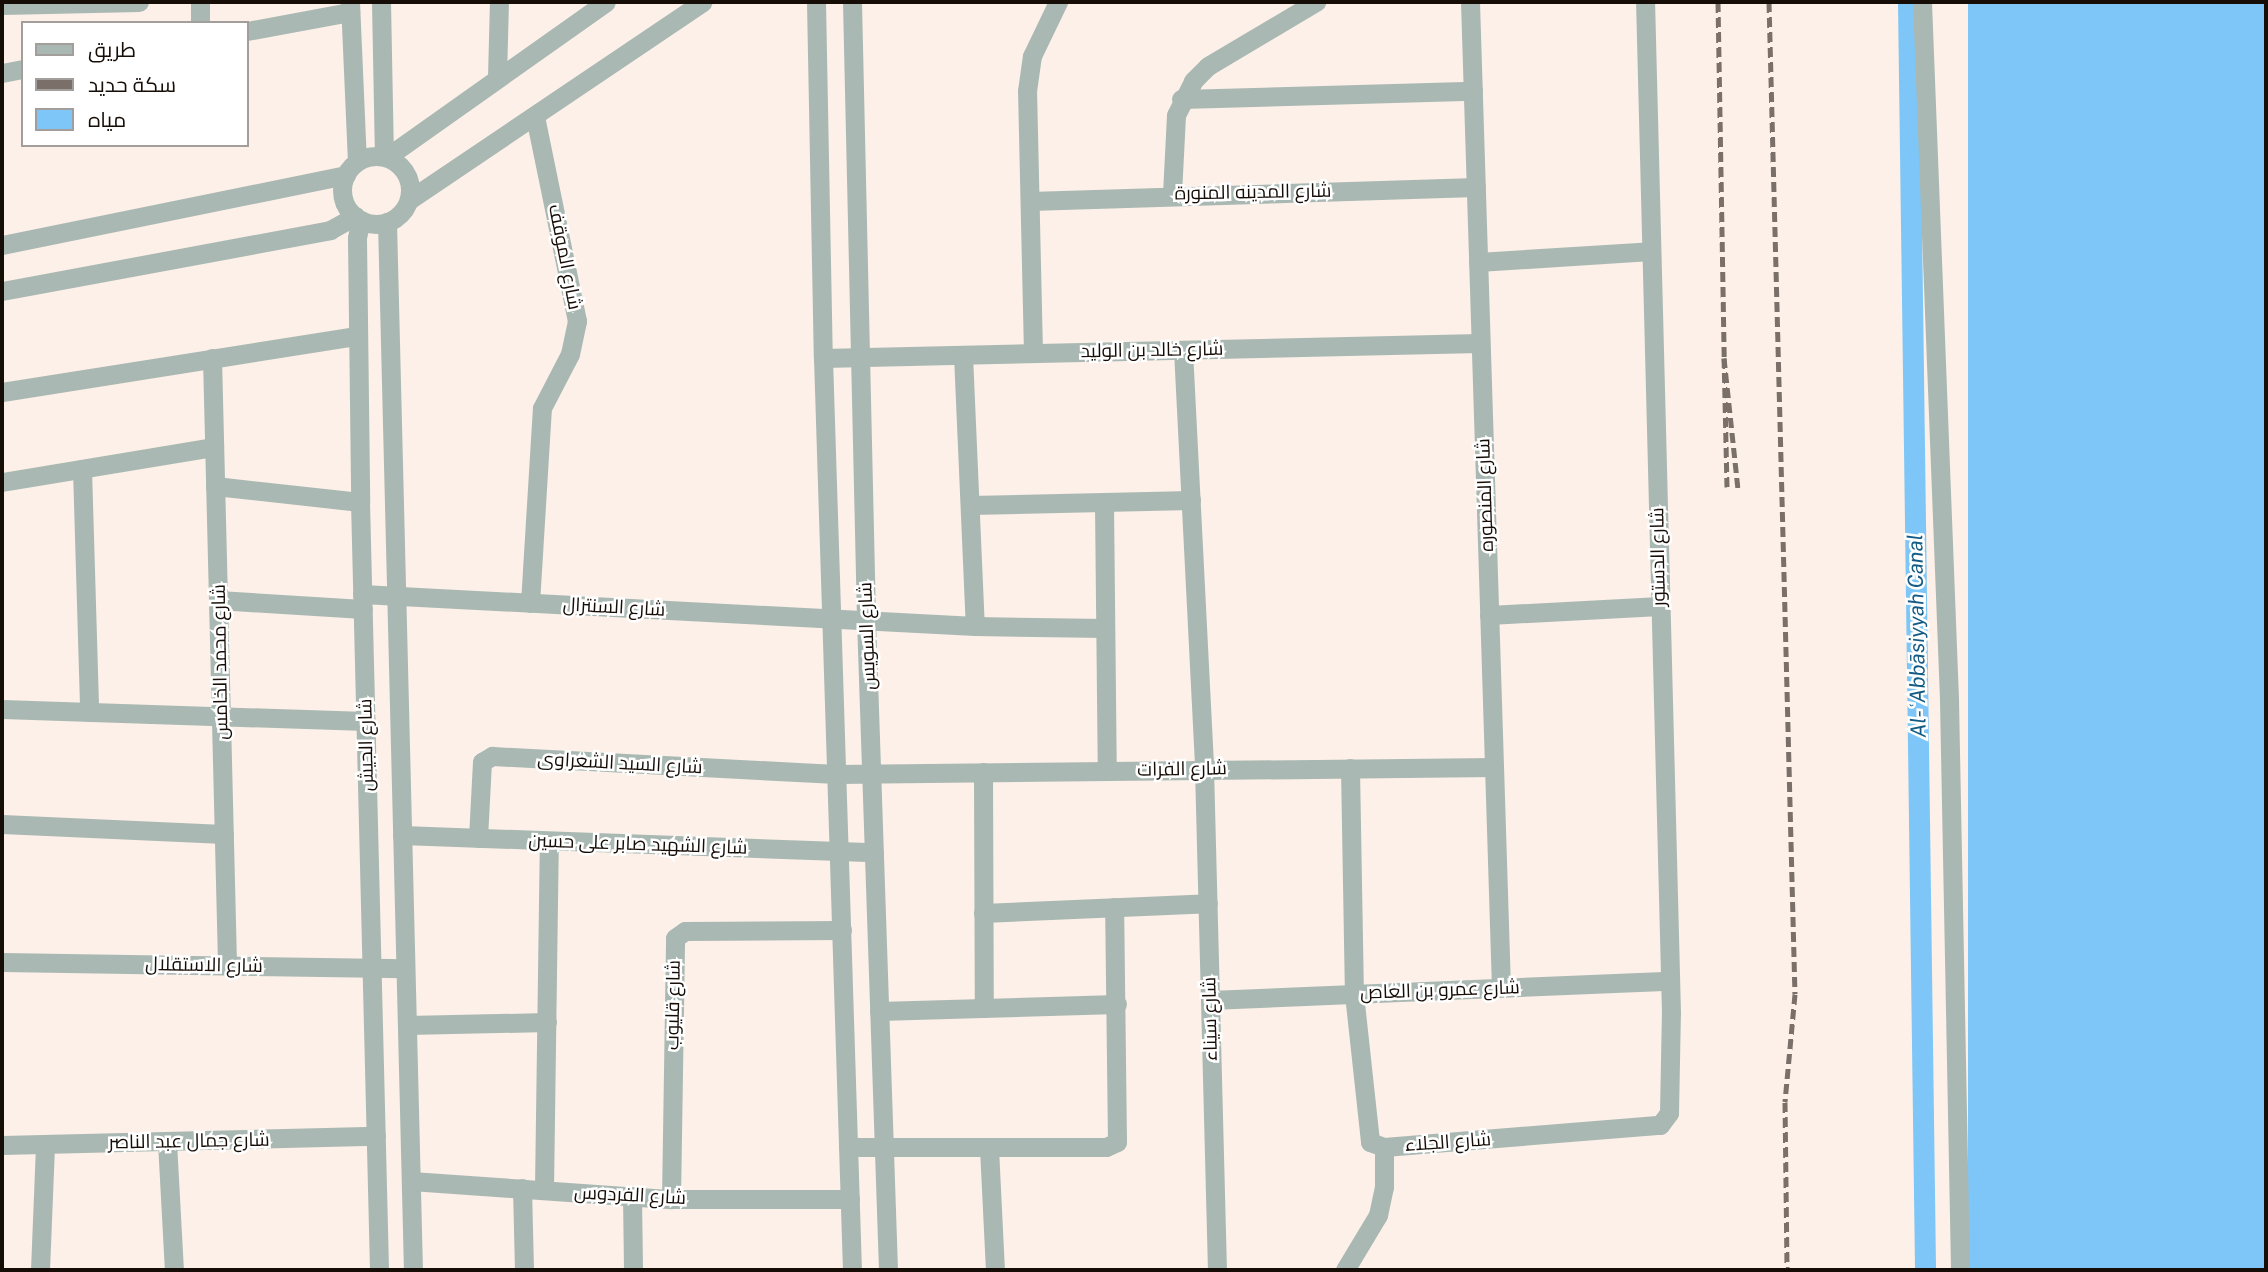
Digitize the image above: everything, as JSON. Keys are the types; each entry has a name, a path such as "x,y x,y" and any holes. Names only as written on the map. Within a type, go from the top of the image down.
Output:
{"street":[{"path":"2,5 139,2"},
{"path":"200,2 200,21"},
{"path":"381,2 385,157 409,179 409,200"},
{"path":"497,77 499,2"},
{"path":"2,244 351,168 385,157 607,2"},
{"path":"2,291 330,230 358,218 387,222 401,214 409,200 702,2"},
{"name":"شارع السويس","path":"816,2 822,358 852,1270"},
{"name":"شارع السويس","path":"852,2 866,620 888,1270"},
{"path":"1033,354 1027,91 1032,55 1058,2"},
{"path":"1172,194 1174,132 1181,99 1208,66 1316,2"},
{"name":"شارع المنصوره","path":"1470,2 1500,988"},
{"name":"شارع الدستور","path":"1645,2 1670,981 1670,1113"},
{"path":"1922,2 1949,700 1960,1270"},
{"path":"248,30 350,7"},
{"name":"شارع الجيش","path":"350,7 351,168 342,193 358,218 360,502 379,1270"},
{"path":"2,73 21,69"},
{"path":"1181,99 1473,91"},
{"name":"شارع الموقف","path":"530,603 542,408 570,354 577,321 535,116"},
{"name":"شارع المدينه المنورة","path":"1030,201 1172,194 1476,187"},
{"name":"شارع الجيش","path":"387,222 413,1270"},
{"path":"1478,262 1651,251"},
{"path":"2,392 357,336"},
{"name":"شارع خالد بن الوليد","path":"822,358 1480,343"},
{"name":"شارع سيناء","path":"1183,350 1204,768 1217,1270"},
{"path":"963,355 975,626"},
{"name":"شارع محمد الخامس","path":"212,358 227,965"},
{"path":"2,482 214,447"},
{"path":"82,469 89,712"},
{"path":"215,486 360,502"},
{"path":"970,505 1191,500"},
{"path":"1104,504 1107,770"},
{"name":"شارع السنترال","path":"218,600 362,602 397,596 975,626 1105,628"},
{"path":"1489,615 1660,606"},
{"path":"2,709 366,722"},
{"name":"شارع السيد الشعراوى","path":"478,838 481,766 488,757 837,774"},
{"name":"شارع الفرات","path":"837,774 1494,767"},
{"path":"1350,768 1354,994"},
{"path":"983,772 984,1008"},
{"path":"2,824 224,834"},
{"name":"شارع الشهيد صابر على حسين","path":"402,835 874,852"},
{"path":"544,1189 549,841"},
{"path":"983,913 1208,903"},
{"path":"848,1147 1106,1147 1120,1137 1114,907"},
{"name":"شارع قليوب","path":"671,1199 678,934 842,930"},
{"name":"شارع الاستقلال","path":"2,962 405,968"},
{"name":"شارع عمرو بن العاص","path":"1210,1000 1670,981"},
{"name":"شارع الجلاء","path":"1354,994 1366,1135 1376,1146 1653,1128 1670,1113"},
{"path":"879,1011 1116,1004"},
{"path":"407,1025 547,1022"},
{"name":"شارع جمال عبد الناصر","path":"2,1145 376,1136"},
{"path":"167,1142 174,1270"},
{"path":"40,1270 45,1145"},
{"path":"1345,1270 1378,1215 1384,1187 1384,1147"},
{"path":"989,1148 995,1270"},
{"name":"شارع الفردوس","path":"411,1181 671,1199 850,1199"},
{"path":"522,1188 524,1270"},
{"path":"632,1196 633,1270"},
{"path":"378,1212 412,1211"}],"water":[{"path":"1968,2 2266,2 2266,1270 1968,1270"}],"waterway":[{"name":"Al-ʿAbbāsiyyah Canal","path":"1908,2 1925,1270"}],"railway":[{"path":"1718,2 1724,358"},
{"path":"1769,2 1795,994 1785,1102 1787,1270"},
{"path":"1727,487 1724,358 1738,490"}]}
